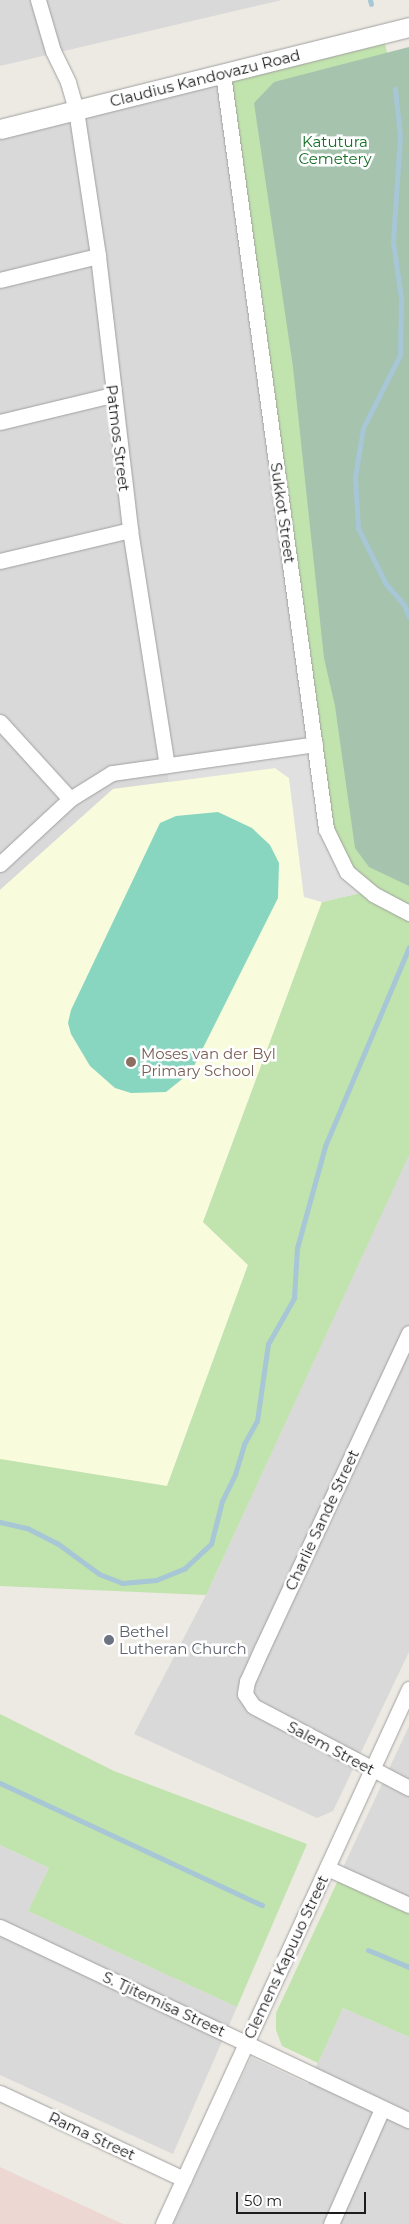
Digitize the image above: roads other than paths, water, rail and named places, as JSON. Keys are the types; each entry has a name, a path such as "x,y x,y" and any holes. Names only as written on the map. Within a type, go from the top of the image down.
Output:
{"street":[{"name":"Patmos Street","path":"38,0 53,51 68,82 76,110 98,256 112,395 130,530 167,765"},
{"name":"Claudius Kandovazu Road","path":"0,130 409,27"},
{"name":"Sukkot Street","path":"223,74 315,744 321,804 334,850 347,872 369,891 409,913"},
{"path":"0,280 98,256"},
{"path":"0,422 112,395"},
{"path":"0,561 130,530"},
{"path":"0,722 70,799"},
{"path":"0,864 70,799 112,773 315,744"},
{"name":"Charlie Sande Street","path":"253,1706 245,1694 247,1681 409,1333"},
{"name":"Clemens Kapuuo Street","path":"163,2224 409,1690"},
{"name":"Salem Street","path":"253,1706 409,1788"},
{"path":"327,1868 409,1905"},
{"name":"S. Tjitemisa Street","path":"0,1927 247,2043 382,2109 409,2120"},
{"name":"Rama Street","path":"0,2093 184,2179"},
{"path":"331,2224 382,2109"}],"waterway":[{"path":"370,0 371,4"},
{"path":"395,89 400,136 393,242 401,298 400,355 363,428 355,477 358,528 386,584 404,605 409,617"},
{"path":"0,1522 27,1528 57,1543 99,1574 122,1583 156,1580 185,1568 211,1544 222,1501 235,1474 244,1444 257,1421 268,1344 294,1298 297,1248 325,1146 409,947"},
{"path":"0,1783 262,1905"},
{"path":"368,1950 409,1967"}],"place":[{"name":"Moses van der Byl Primary School","path":"131,1062"},
{"name":"Bethel Lutheran Church","path":"109,1640"}],"park label":[{"name":"Katutura Cemetery","path":"335,150"}]}
